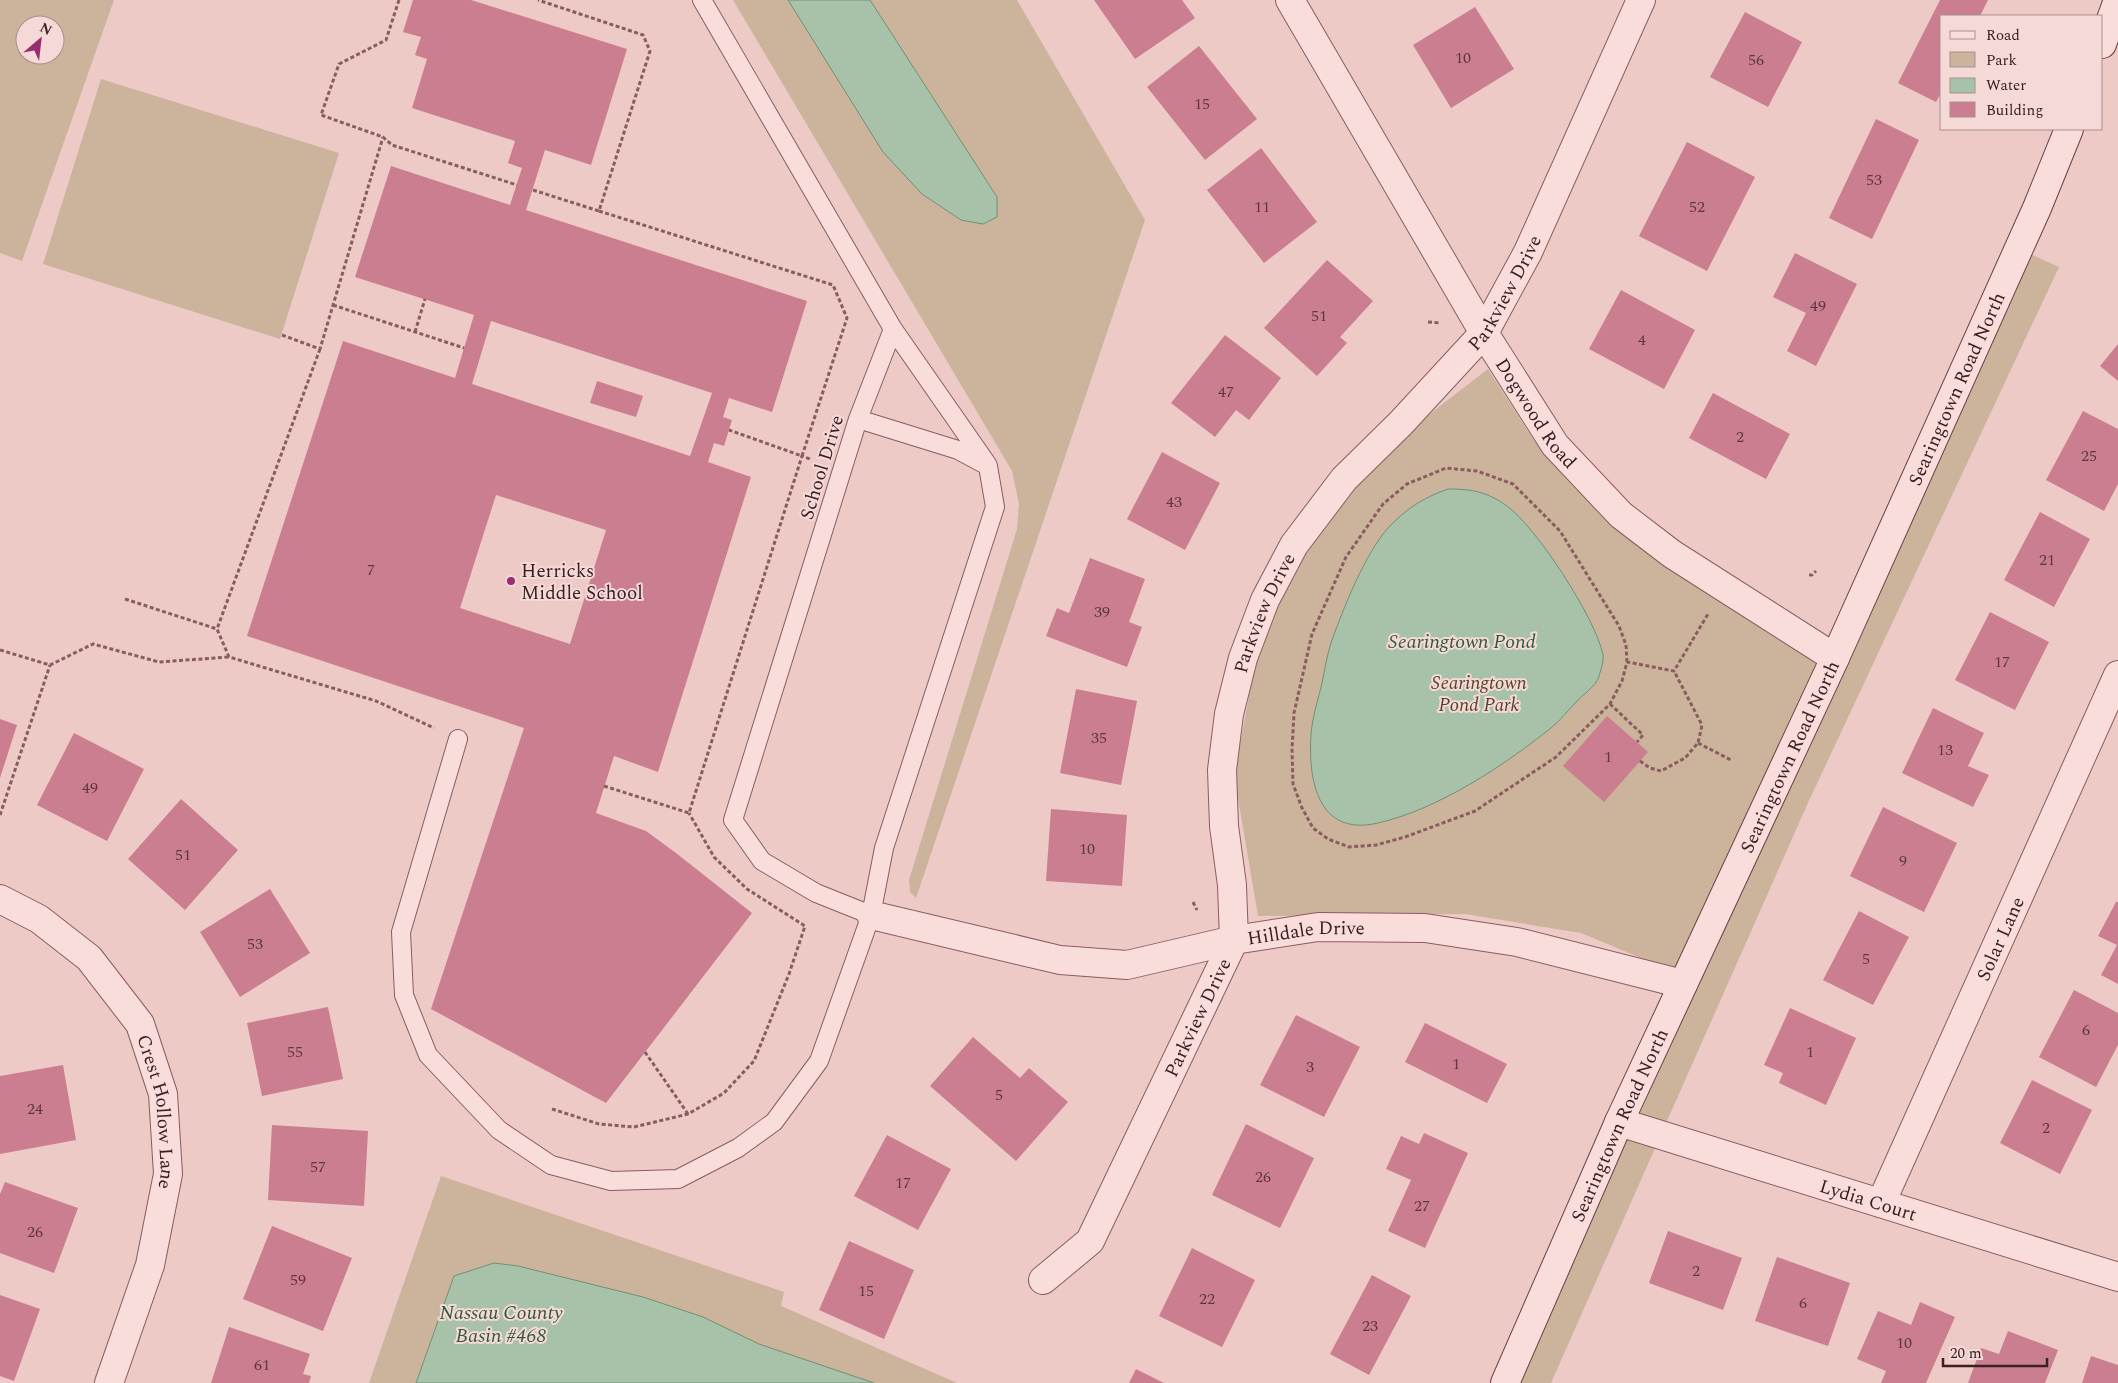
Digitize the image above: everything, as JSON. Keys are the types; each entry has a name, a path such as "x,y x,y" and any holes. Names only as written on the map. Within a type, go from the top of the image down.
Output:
{"street":[{"name":"Dogwood Road","path":"1290,0 1484,333 1555,445 1621,515 1672,554 1835,658"},
{"name":"Parkview Drive","path":"1043,1280 1090,1241 1234,940 1232,885 1224,826 1222,770 1229,714 1240,667 1265,600 1294,545 1344,478 1401,423 1484,333 1528,252 1642,0"},
{"path":"2103,41 2118,0"},
{"name":"Searingtown Road North","path":"1505,1383 1619,1122 1835,658 2037,208 2069,130"},
{"name":"Solar Lane","path":"1881,1203 2118,675"},
{"name":"Crest Hollow Lane","path":"0,899 39,919 89,958 140,1024 163,1094 168,1174 150,1264 109,1383"},
{"name":"Hilldale Drive","path":"871,914 1060,960 1126,965 1234,940 1318,928 1425,928 1517,942 1683,984"},
{"name":"Lydia Court","path":"1619,1122 2118,1278"}],"lane":[{"path":"458,740 401,932 404,995 428,1055 499,1130 551,1165 611,1181 678,1179 738,1148 774,1122 819,1061 871,914 884,848 995,507 988,466 893,329 702,0"},
{"name":"School Drive","path":"871,914 816,893 762,861 734,820 858,419 893,329"},
{"path":"858,419 958,450 988,466"}],"path":[{"path":"399,0 386,40 339,64 321,115 383,137 392,144 517,185"},
{"path":"538,0 643,35 650,51 599,211"},
{"path":"229,657 217,629 320,348 383,137"},
{"path":"533,190 833,285 847,318 689,813"},
{"path":"415,332 425,299"},
{"path":"333,305 464,348"},
{"path":"282,335 320,348"},
{"path":"729,430 810,459"},
{"path":"1446,468 1477,471 1513,484 1560,531 1619,626 1626,645 1627,662 1622,681 1610,704 1556,757 1475,811 1405,837 1376,845 1350,847 1328,839 1313,828 1293,784 1294,713 1312,634 1346,557 1383,504 1407,484 1446,468"},
{"path":"1809,575 1816,571"},
{"path":"1674,671 1724,588"},
{"path":"125,599 217,629"},
{"path":"0,650 50,665 93,644 159,662 229,657 376,701 458,740"},
{"path":"1627,662 1674,671"},
{"path":"0,815 50,665"},
{"path":"1640,761 1650,768 1661,771 1684,758 1698,743 1702,725 1674,671"},
{"path":"1610,704 1643,734 1637,742"},
{"path":"1698,743 1731,760"},
{"path":"552,1109 599,1124 634,1127 688,1114 724,1093 754,1061 789,974 805,926 747,888 714,857 689,813 604,786"},
{"path":"694,821 704,822"},
{"path":"1193,902 1197,910"},
{"path":"645,1052 688,1114"}],"green space":[{"path":"0,0 114,0 22,261 0,253"},
{"path":"733,0 1017,0 1145,220 916,898 910,892 909,880 1017,529 1019,504 1012,471"},
{"path":"101,79 339,153 280,339 43,264"},
{"name":"Searingtown Pond Park","path":"2013,246 2059,267 1807,805 1551,1383 1500,1383 1684,976 1581,933 1465,914 1258,916 1234,775 1259,644 1298,556 1349,489 1414,426 1488,369 1533,439 1611,515 1830,659"},
{"path":"441,1176 784,1292 781,1306 957,1383 369,1383"}],"water":[{"path":"788,0 870,0 997,197 997,217 983,224 961,220 922,194 883,152"},
{"name":"Searingtown Pond","path":"1448,489 1472,491 1493,497 1507,506 1534,534 1564,575 1598,639 1603,655 1600,674 1594,685 1551,728 1491,771 1447,797 1424,808 1378,823 1358,825 1342,822 1330,813 1321,802 1315,787 1312,770 1311,735 1330,645 1356,581 1379,539 1409,509 1423,500"},
{"name":"Nassau County Basin #468","path":"494,1263 518,1266 643,1297 703,1317 759,1344 874,1383 416,1383 454,1276"}],"building":[{"path":"413,0 471,0 627,49 591,165 545,150 526,210 807,301 772,412 729,398 723,417 732,420 724,446 714,443 708,462 751,477 658,772 614,756 596,813 646,831 752,913 606,1103 431,1009 524,728 247,636 343,341 455,378 474,315 355,277 391,166 510,205 522,168 508,163 515,141 412,108 427,59 415,55 421,37 403,32","holes":["491,321 712,393 690,456 472,384","496,495 606,530 570,644 460,608"]},
{"path":"1094,0 1182,0 1195,18 1135,59"},
{"path":"1940,0 1988,0 1980,15 1940,15 1940,95 1936,102 1898,83"},
{"path":"1475,7 1514,69 1451,108 1413,45"},
{"path":"1745,12 1802,42 1768,107 1710,77"},
{"path":"1199,46 1257,119 1205,160 1147,87"},
{"path":"1876,119 1919,140 1872,239 1829,218"},
{"path":"1687,142 1755,177 1707,271 1639,236"},
{"path":"1261,148 1317,222 1264,263 1207,190"},
{"path":"1795,253 1857,284 1816,366 1787,351 1806,313 1773,297"},
{"path":"1327,260 1373,301 1340,337 1347,343 1317,376 1264,328"},
{"path":"1621,290 1695,330 1664,389 1589,349"},
{"path":"1225,335 1281,378 1249,420 1236,410 1215,437 1171,403"},
{"path":"2118,344 2118,381 2100,366"},
{"path":"597,381 643,396 636,417 590,403"},
{"path":"1713,393 1790,434 1766,479 1689,438"},
{"path":"2083,411 2118,429 2118,484 2104,511 2046,480"},
{"path":"1162,452 1220,483 1185,550 1127,519"},
{"path":"2040,512 2090,539 2054,607 2004,580"},
{"path":"1090,558 1145,579 1129,622 1142,627 1127,667 1046,636 1057,608 1069,613"},
{"path":"1990,612 2049,642 2015,710 1955,680"},
{"path":"1076,689 1137,701 1121,785 1060,773"},
{"path":"1933,708 1984,733 1968,766 1989,775 1973,807 1902,773"},
{"path":"1607,716 1648,752 1604,802 1563,766"},
{"path":"0,719 17,725 0,778"},
{"path":"74,733 144,769 107,841 37,805"},
{"path":"181,799 238,850 185,910 128,859"},
{"path":"1883,807 1957,843 1924,912 1850,876"},
{"path":"1051,809 1127,815 1122,886 1046,881"},
{"path":"270,889 310,953 240,997 200,932"},
{"path":"2116,902 2118,902 2118,984 2101,975 2117,945 2098,936"},
{"path":"1859,911 1909,937 1873,1005 1823,980"},
{"path":"2074,990 2118,1013 2118,1045 2096,1087 2039,1057"},
{"path":"328,1007 343,1079 262,1096 247,1023"},
{"path":"1790,1008 1856,1038 1826,1105 1779,1083 1783,1073 1764,1065"},
{"path":"1296,1015 1360,1047 1324,1117 1260,1085"},
{"path":"1425,1023 1507,1064 1487,1103 1405,1062"},
{"path":"973,1037 1020,1078 1029,1068 1068,1102 1016,1161 930,1086"},
{"path":"63,1065 76,1140 0,1154 0,1076"},
{"path":"2032,1080 2092,1110 2060,1174 2000,1143"},
{"path":"1246,1124 1314,1158 1280,1228 1212,1195"},
{"path":"272,1125 368,1131 364,1206 268,1200"},
{"path":"1424,1133 1468,1153 1425,1248 1388,1231 1411,1180 1386,1169 1401,1136 1419,1144"},
{"path":"887,1135 951,1169 918,1230 854,1196"},
{"path":"5,1182 78,1208 54,1273 0,1253 0,1194"},
{"path":"272,1226 352,1258 323,1331 243,1299"},
{"path":"1668,1231 1742,1258 1723,1310 1649,1283"},
{"path":"849,1241 914,1270 884,1339 819,1310"},
{"path":"1192,1248 1255,1280 1222,1347 1159,1316"},
{"path":"1777,1257 1850,1283 1828,1346 1755,1321"},
{"path":"1372,1275 1411,1296 1369,1375 1330,1354"},
{"path":"0,1295 40,1309 14,1381 0,1376"},
{"path":"1920,1302 1955,1317 1926,1383 1881,1383 1886,1371 1857,1359 1878,1311 1911,1325"},
{"path":"229,1327 310,1354 303,1374 311,1376 309,1383 211,1383"},
{"path":"2008,1331 2058,1350 2045,1383 1968,1383 1981,1348 1999,1354"},
{"path":"2091,1356 2118,1365 2118,1383 2082,1383"},
{"path":"1136,1369 1164,1383 1129,1383"}],"place":[{"name":"Herricks Middle School","path":"511,581"}]}
